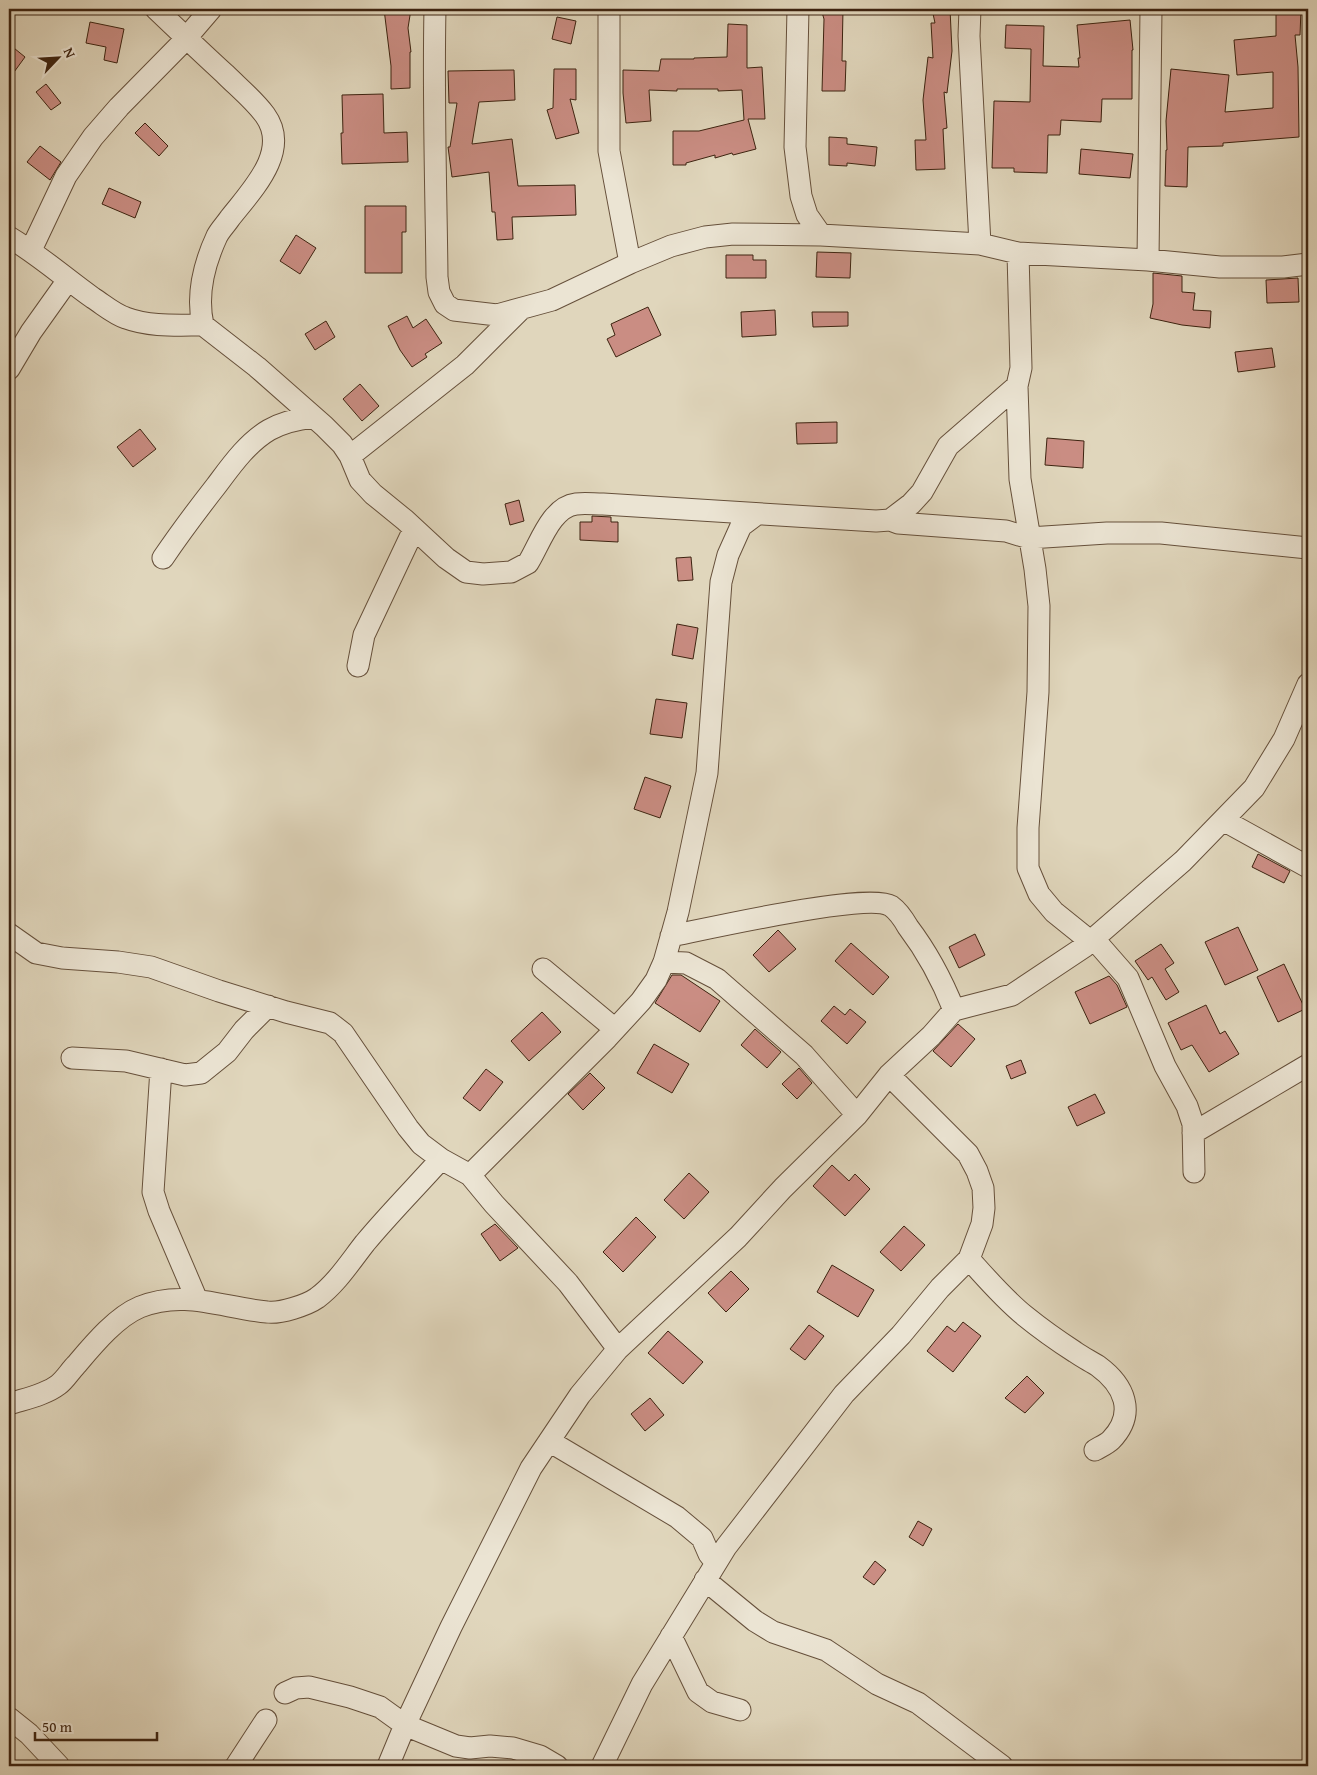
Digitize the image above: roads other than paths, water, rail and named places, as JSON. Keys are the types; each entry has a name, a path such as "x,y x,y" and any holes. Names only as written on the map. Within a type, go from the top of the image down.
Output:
{"street":[{"path":"156,9 248,96 266,116 274,136 271,158 261,177 218,234 204,270 200,301 202,324"},
{"path":"31,250 66,176 92,137 211,9"},
{"path":"435,9 433,77 439,292 445,304 454,310 497,315 522,309 552,300 671,246 733,234 822,235 980,244 1018,253 1148,260 1220,267 1283,267 1308,264"},
{"path":"609,9 609,151 630,263"},
{"path":"798,9 796,157 801,196 807,215 822,235"},
{"path":"970,9 969,45 980,244"},
{"path":"1148,260 1151,9"},
{"path":"9,237 31,250 68,280 116,314 127,319 158,325 202,324 257,367 342,444 350,456 360,480 373,494 446,558 466,572 483,574 511,572 528,563 554,516 562,508 575,504 603,504 876,521 890,520 898,523 1006,531 1029,538 1107,533 1161,533 1308,548"},
{"path":"1018,253 1021,368 1017,386 1020,479 1035,569 1039,606 1039,653 1034,757 1028,828 1028,868 1039,894 1054,912 1091,940 1128,978 1165,1066 1187,1106 1193,1124 1194,1172"},
{"path":"9,369 31,332 68,280"},
{"path":"350,456 465,365 522,309"},
{"path":"890,520 911,504 922,492 948,446 1017,386"},
{"path":"164,558 190,519 238,457 257,439 269,430 288,421 313,417"},
{"path":"470,1175 615,1030 646,994 656,980 664,962 678,912 708,773 721,582 728,555 741,526 757,514"},
{"path":"358,666 364,635 414,529"},
{"path":"388,1766 404,1725 450,1627 531,1468 580,1395 618,1349 738,1237 783,1188 857,1115 889,1075 931,1036 954,1010 1012,995 1084,947 1183,861 1254,788 1284,739 1308,684"},
{"path":"1223,820 1308,867"},
{"path":"671,936 811,909 876,903 891,906 921,944 954,1010"},
{"path":"9,934 36,953 62,958 118,962 152,967 219,991 330,1023 343,1033 421,1144 441,1159 470,1175 494,1204 568,1283 618,1349"},
{"path":"664,962 686,963 717,979 804,1055 857,1115"},
{"path":"543,969 615,1030"},
{"path":"72,1058 126,1061 185,1075 200,1073 227,1052 244,1030 268,1006"},
{"path":"1193,1133 1308,1064"},
{"path":"160,1069 153,1192 159,1211 179,1254 197,1300"},
{"path":"602,1766 642,1684 704,1580 749,1515 844,1394 901,1334 940,1288 969,1259 982,1224 984,1208 983,1188 977,1171 968,1154 889,1075"},
{"path":"9,1404 35,1396 58,1385 81,1358 123,1316 141,1307 179,1298 197,1300 235,1309 270,1313 296,1307 316,1299 332,1284 390,1214 441,1159"},
{"path":"969,1259 994,1288 1026,1316 1074,1352 1099,1367 1116,1382 1123,1394 1126,1407 1124,1421 1111,1440 1095,1450"},
{"path":"549,1441 677,1517 702,1538 709,1554 716,1562"},
{"path":"704,1580 755,1621 773,1632 826,1650 877,1684 918,1703 1002,1766"},
{"path":"671,1636 698,1692 712,1702 740,1710"},
{"path":"285,1693 296,1688 309,1688 350,1697 380,1707 404,1725 456,1746 470,1748 490,1746 513,1748 540,1756 557,1766"},
{"path":"9,1718 29,1734 59,1766"},
{"path":"236,1766 266,1720"}]}
